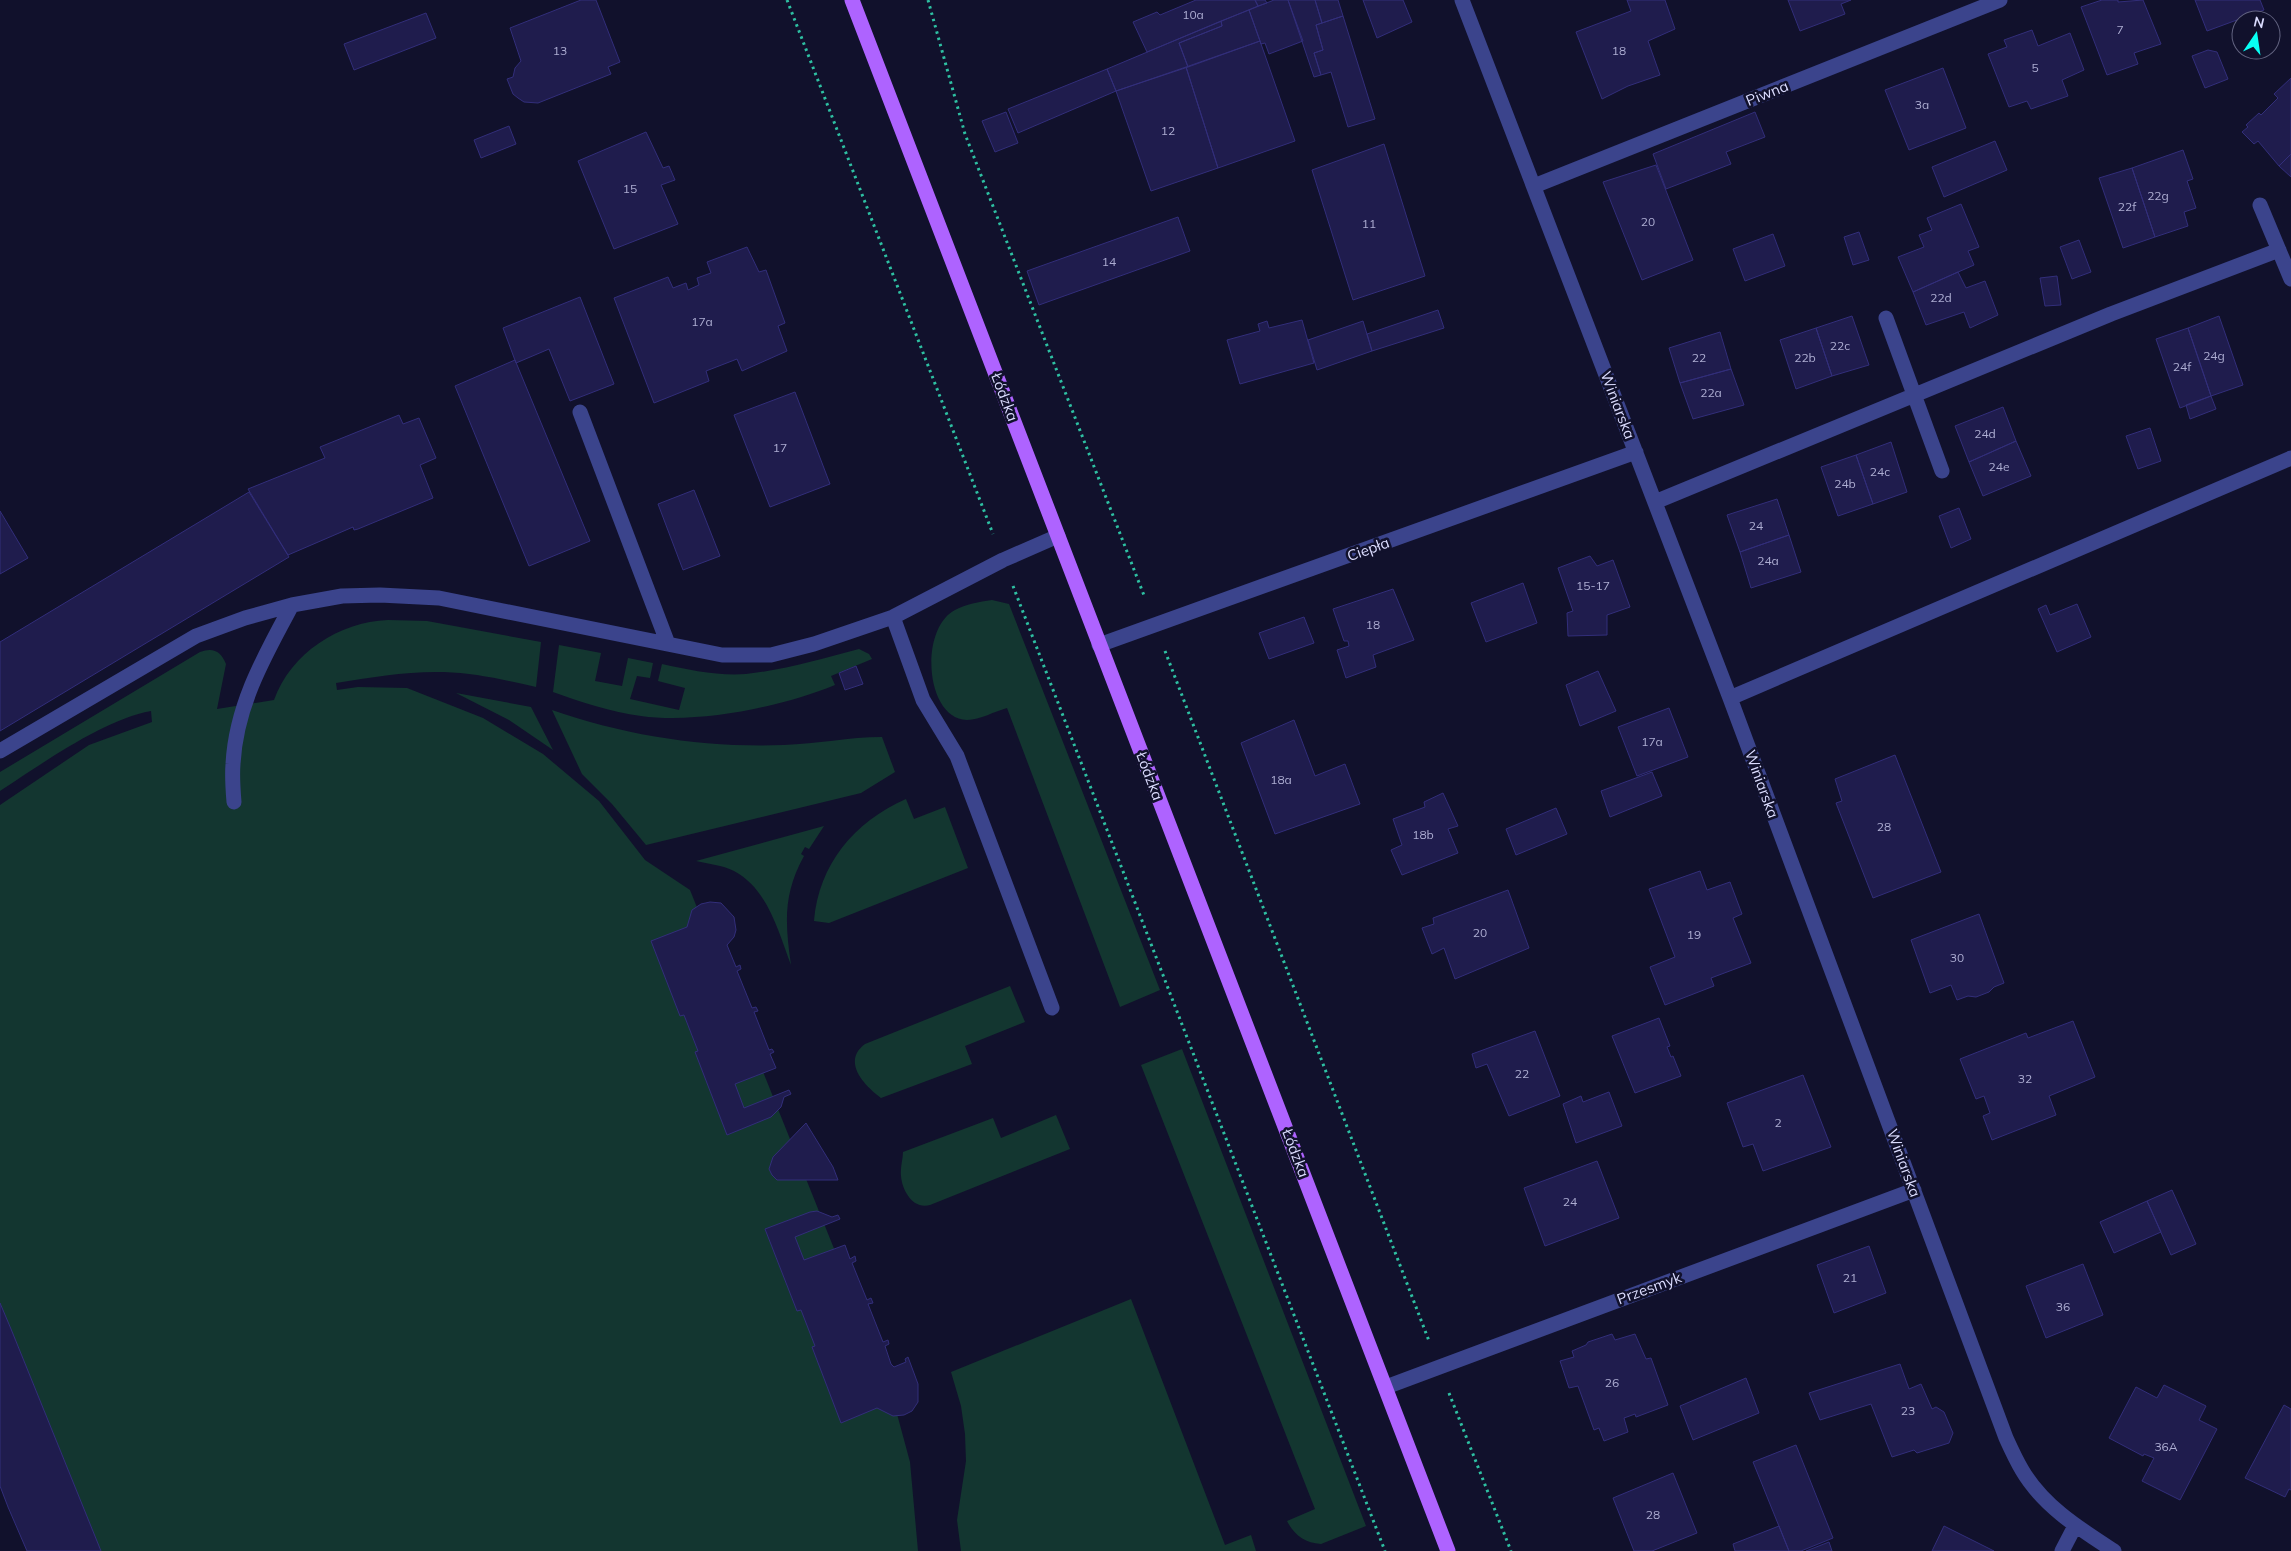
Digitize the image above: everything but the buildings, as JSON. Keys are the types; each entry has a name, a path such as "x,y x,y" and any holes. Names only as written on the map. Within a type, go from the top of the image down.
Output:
{"main road":[{"name":"Łódzka","path":"852,0 1448,1551"}],"street":[{"name":"Winiarska","path":"1462,0 1730,698 2006,1438 2022,1471 2046,1500 2075,1526 2114,1551"},
{"name":"Piwna","path":"1534,186 2000,0"},
{"path":"2260,205 2291,279"},
{"path":"1655,502 2112,314 2279,250"},
{"path":"1886,318 1942,471"},
{"path":"580,412 668,644"},
{"name":"Ciepła","path":"1100,645 1636,452"},
{"path":"1730,698 2291,458"},
{"path":"0,752 196,636 245,618 292,605 342,596 380,595 439,598 722,654 771,655 814,644 892,617 1003,560 1058,536"},
{"path":"234,802 233,764 239,724 250,689 292,605"},
{"path":"892,617 923,700 957,756 1052,1008"},
{"name":"Przesmyk","path":"1386,1387 1914,1190"},
{"path":"2062,1551 2075,1526"}],"path":[{"path":"787,0 1385,1551"},
{"path":"928,0 965,134 1510,1551"}],"green space":[{"path":"992,600 1009,604 1160,990 1120,1007 1007,708 977,719 967,720 953,716 942,705 935,690 932,672 932,653 936,635 943,620 959,608"},
{"path":"388,620 427,621 541,642 536,687 479,675 417,672 336,683 337,690 358,687 407,688 483,718 543,754 599,801 645,860 690,890 890,1388 910,1462 918,1551 37,1551 0,1453 0,805 89,745 152,722 151,711 113,723 93,733 53,756 0,791 0,772 200,652 216,651 222,656 226,664 217,709 274,700 292,668 319,643 352,627"},
{"path":"559,645 601,653 595,681 622,686 628,658 653,663 650,678 637,676 630,699 679,710 685,688 658,681 662,664 704,672 746,674 788,667 859,649 869,654 872,659 831,676 835,685 790,700 765,707 714,716 664,718 619,712 553,692"},
{"path":"456,693 531,707 553,750 509,720"},
{"path":"552,710 609,727 696,742 784,745 882,737 895,772 861,793 646,845 612,804 582,774"},
{"path":"906,799 914,819 945,807 968,868 829,923 814,921 817,900 823,881 842,847 870,820"},
{"path":"824,826 809,849 805,847 801,854 804,856 792,883 787,909 791,965 770,912 755,888 734,871 696,861"},
{"path":"1010,986 1025,1022 965,1046 972,1064 881,1098 868,1087 858,1073 855,1066 855,1058 858,1051 865,1044"},
{"path":"1182,1049 1366,1526 1321,1544 1310,1542 1301,1537 1287,1521 1315,1509 1141,1065"},
{"path":"1056,1115 1070,1149 930,1205 918,1205 906,1193 901,1176 903,1152 993,1118 1001,1138"},
{"path":"1131,1299 1225,1545 1251,1535 1256,1551 961,1551 957,1520 966,1461 965,1434 961,1406 951,1372"}]}
